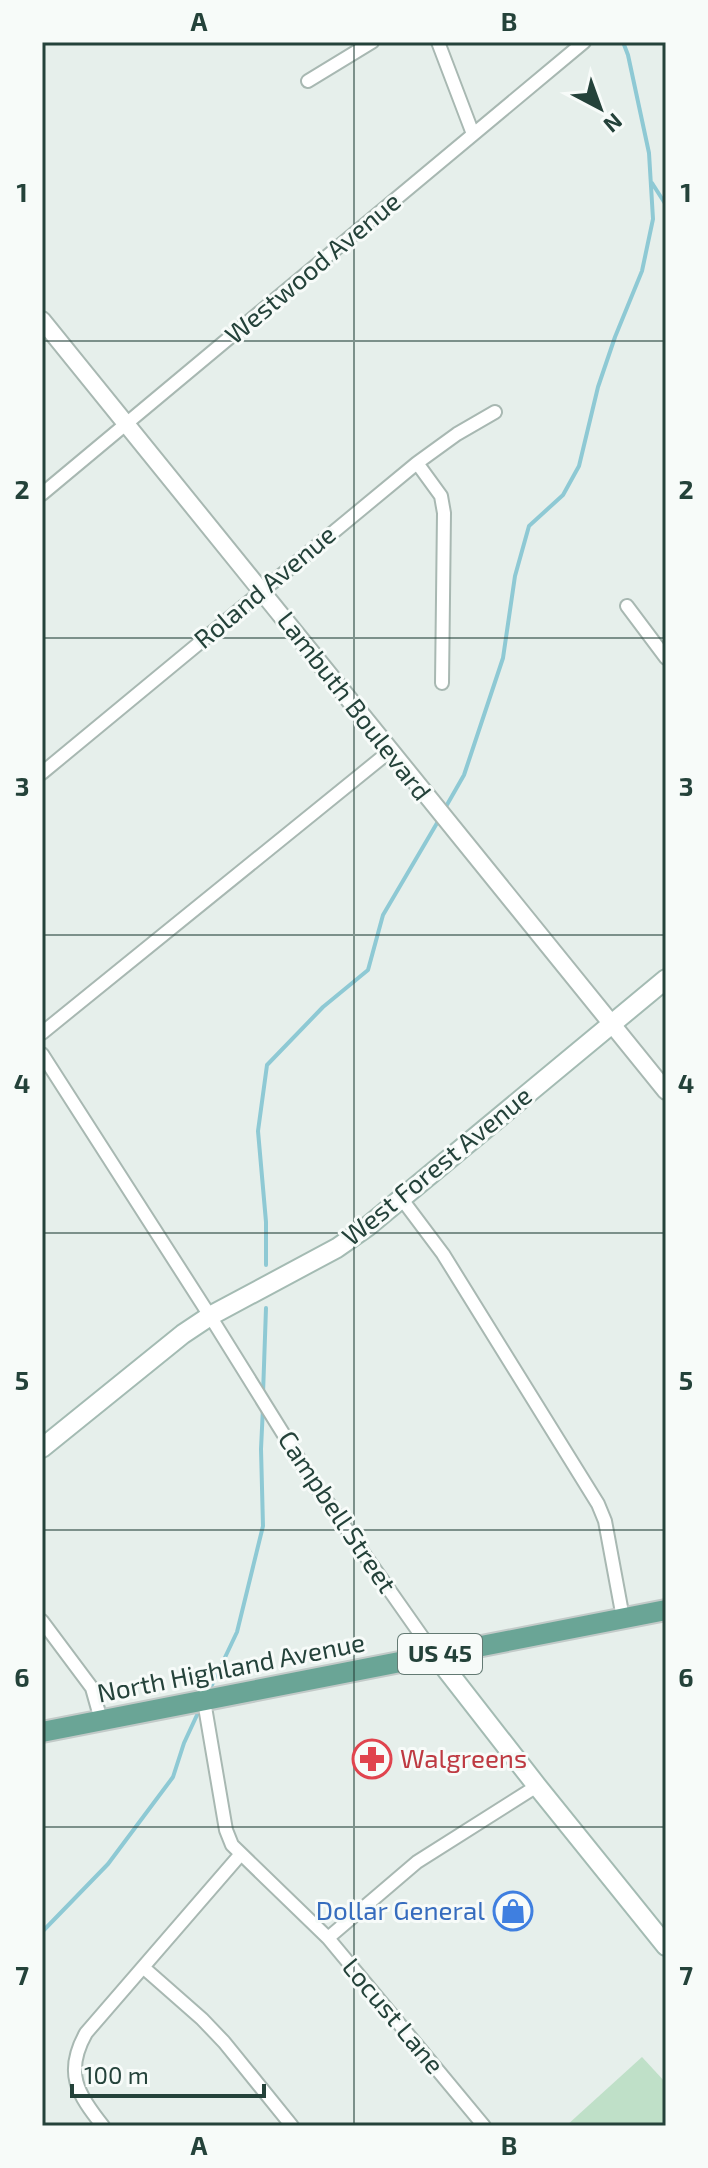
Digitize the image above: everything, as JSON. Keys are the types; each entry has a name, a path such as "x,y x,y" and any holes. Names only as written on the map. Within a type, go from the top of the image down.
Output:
{"main road":[{"name":"West Forest Avenue","path":"42,1448 183,1334 210,1316 337,1248 367,1227 666,979"},
{"name":"North Highland Avenue","path":"42,1732 666,1610"},
{"name":"Campbell Street","path":"435,1655 666,1946"}],"street":[{"path":"308,81 372,42"},
{"path":"438,42 473,134"},
{"name":"Westwood Avenue","path":"42,494 584,42"},
{"name":"Lambuth Boulevard","path":"42,320 666,1091"},
{"name":"Roland Avenue","path":"42,773 417,463 495,412"},
{"path":"417,463 441,496 444,513 442,683"},
{"path":"627,606 666,658"},
{"path":"42,1033 390,751"},
{"name":"Campbell Street","path":"43,1056 319,1490 435,1655"},
{"path":"401,1198 443,1254 598,1504 605,1521 623,1618"},
{"path":"42,1621 92,1688 101,1720"},
{"name":"Locust Lane","path":"209,1700 226,1830 232,1845 328,1938 484,2126"},
{"path":"328,1938 417,1862 537,1786"},
{"path":"103,2126 84,2102 76,2084 74,2067 78,2048 86,2033 240,1855"},
{"path":"144,1968 224,2042 292,2126"}],"green space":[{"path":"642,2057 666,2083 666,2126 566,2126"}],"waterway":[{"path":"444,810 464,775 503,658 515,576 529,526 563,495 579,466 598,387 642,271 653,219 649,153 623,42"},
{"path":"652,183 666,205"},
{"path":"266,1265 266,1222 258,1131 267,1065 323,1007 368,970 383,915 440,818"},
{"path":"263,1394 266,1308"},
{"path":"211,1687 237,1632 263,1526 263,1407"},
{"path":"42,1932 108,1864 173,1777 197,1715"}],"place":[{"name":"Walgreens","path":"372,1759"},
{"name":"Dollar General","path":"513,1911"}]}
